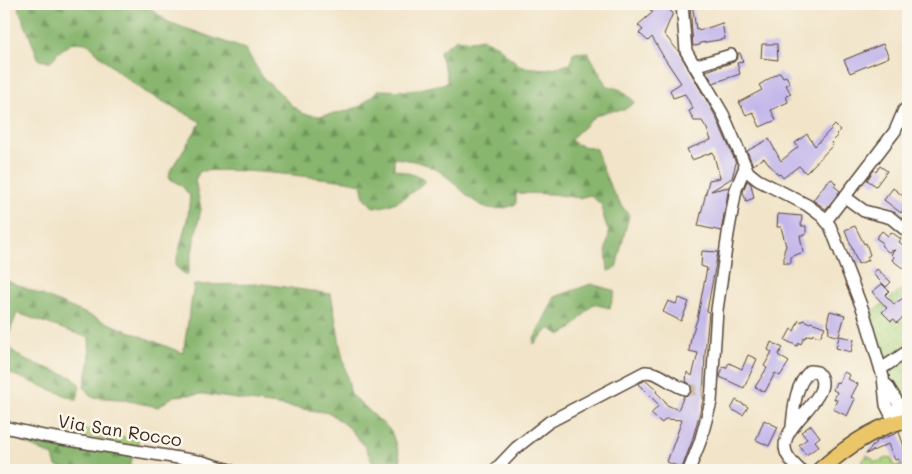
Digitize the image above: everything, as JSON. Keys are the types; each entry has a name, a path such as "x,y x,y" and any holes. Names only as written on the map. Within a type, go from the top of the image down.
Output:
{"main road":[{"path":"820,470 870,434 905,417"}],"street":[{"path":"682,4 686,50 723,114 745,167 753,176 807,205 826,221 832,232 854,286 889,391 892,404 891,415 905,417"},
{"path":"694,66 732,54"},
{"path":"826,221 896,131 904,110"},
{"path":"689,470 700,442 711,402 708,391 717,310 736,189 745,167"},
{"path":"844,197 864,211 891,218 908,232"},
{"path":"882,373 908,352"},
{"path":"495,470 516,448 549,422 645,372 652,372 685,389"},
{"path":"870,434 892,404"},
{"name":"Via San Rocco","path":"4,426 44,436 203,462 230,470"},
{"path":"792,426 784,446 788,458 800,470"}],"green space":[{"path":"17,4 147,4 168,22 245,49 264,79 291,105 304,114 320,116 343,112 361,106 378,90 410,91 447,83 440,51 457,39 471,41 483,39 498,46 522,67 547,69 571,64 573,53 588,52 606,85 621,90 635,102 624,110 608,111 595,116 571,139 575,144 596,149 609,184 629,215 616,268 608,271 606,249 609,233 602,205 590,195 579,198 552,194 516,193 516,204 492,209 474,201 449,178 434,168 417,162 394,158 394,169 421,177 426,181 395,203 381,207 373,207 364,198 361,184 353,182 258,172 200,171 195,180 201,209 187,276 175,266 188,216 190,196 182,186 169,178 170,171 201,122 142,90 112,67 87,43 73,42 60,51 50,62 39,60"},
{"path":"4,279 183,353 194,285 264,284 331,294 351,394 391,431 399,453 402,470 376,470 365,447 350,429 330,413 203,394 174,396 158,407 119,399 91,397 84,387 90,360 89,338 17,313 5,345 25,360 72,377 80,385 77,400 4,371"},
{"path":"591,284 615,291 610,308 593,304 571,329 560,335 550,328 534,344 534,339 555,297"},
{"path":"908,284 908,403 900,396 892,384 869,315"},
{"path":"74,427 138,440 138,446 72,434"},
{"path":"15,433 133,455 129,470 74,470 56,466 53,456 21,441"},
{"path":"867,455 876,462 891,457 895,467 900,465 902,470 861,470 858,468"}],"building":[{"path":"654,4 663,4 672,8 670,11 673,13 664,34 679,52 716,117 736,163 732,178 711,191 729,187 721,231 698,226 709,180 720,178 713,152 692,160 687,149 711,140 707,129 702,121 694,121 689,111 693,109 685,94 673,98 670,90 681,83 652,37 648,41 639,33 643,30 638,25 653,12 650,10"},
{"path":"690,4 692,4 696,29 698,28 699,31 722,23 725,39 693,46"},
{"path":"762,44 777,44 778,60 761,58"},
{"path":"883,44 889,57 850,73 844,60"},
{"path":"738,53 740,53 743,62 737,63 740,74 713,83 706,71 734,62 738,57"},
{"path":"780,72 783,77 786,76 790,83 786,85 791,94 786,96 788,102 771,110 776,120 760,127 753,112 746,115 739,102 762,90 759,85"},
{"path":"835,125 840,130 836,134 838,136 831,143 833,145 806,173 799,166 783,178 780,174 778,175 764,158 753,165 747,151 769,139 781,161 798,147 795,143 807,134 815,146"},
{"path":"880,166 887,171 876,186 867,180 874,170 876,172"},
{"path":"832,179 836,184 834,186 840,191 826,209 813,200 827,182"},
{"path":"747,181 751,184 754,198 746,201 743,192"},
{"path":"893,188 908,200 908,212 904,208 901,213 884,200"},
{"path":"778,214 802,216 801,226 806,226 806,235 800,235 803,252 791,257 791,263 784,263 786,246 781,227 777,227"},
{"path":"855,226 864,244 866,243 870,255 867,257 869,260 858,264 845,230"},
{"path":"882,231 888,236 891,232 901,239 899,242 908,249 908,272 892,260 894,257 891,254 895,250 888,252 881,245 883,243 876,238"},
{"path":"702,251 718,252 707,311 709,312 703,401 682,468 667,462 682,420 665,419 662,423 651,414 659,405 638,384 646,380 657,390 656,392 666,402 665,404 678,410 684,396 692,392 691,385 686,381 687,372 692,376 698,353 689,351 707,268 701,266"},
{"path":"877,269 891,282 886,287 873,274"},
{"path":"882,284 889,291 885,295 894,304 908,295 908,322 903,317 897,323 894,319 891,321 882,312 887,308 872,292"},
{"path":"679,298 689,302 681,321 663,312 668,301 676,304"},
{"path":"830,311 845,315 839,336 854,339 851,352 836,348 839,337 829,334 828,318"},
{"path":"799,320 825,327 820,337 813,334 812,336 809,335 797,346 785,340 791,329 794,331"},
{"path":"771,342 783,348 778,355 789,362 780,376 775,373 765,392 755,387 767,368 764,366 772,352 768,350"},
{"path":"748,355 757,359 744,388 720,377 723,367 726,368 729,363 742,369"},
{"path":"844,372 850,375 848,379 858,384 851,397 855,399 847,416 833,409 837,400 834,399 837,392 833,390 836,382 839,383"},
{"path":"736,400 748,407 743,415 731,409"},
{"path":"764,420 778,427 769,446 756,440"},
{"path":"811,425 820,437 815,441 819,446 806,455 799,445 807,439 801,432"},
{"path":"899,432 908,458 908,464 902,467 898,459 895,460 888,444 866,454 877,441"}],"tunnel":[{"path":"685,389 704,391"}]}
